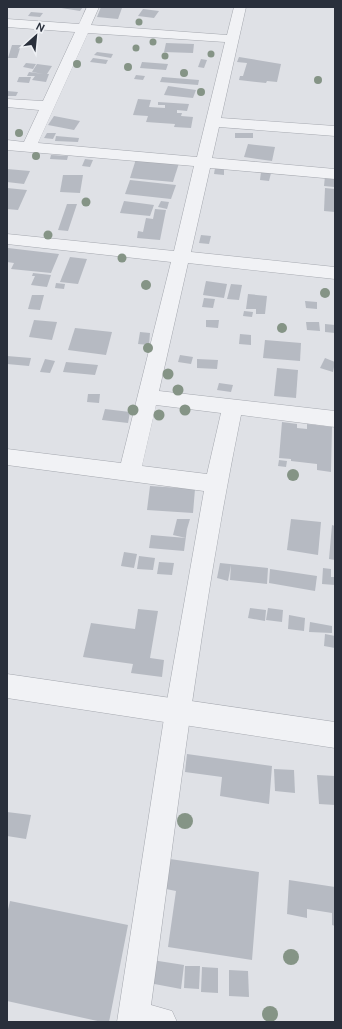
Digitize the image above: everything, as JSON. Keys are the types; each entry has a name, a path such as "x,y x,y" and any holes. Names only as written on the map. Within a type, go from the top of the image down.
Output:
{"street":[{"path":"29,147 93,7"},
{"path":"130,472 240,7"},
{"path":"7,23 232,39"},
{"path":"7,103 47,106"},
{"path":"213,122 335,132"},
{"path":"7,145 335,174"},
{"path":"7,239 335,273"},
{"path":"148,397 335,419"},
{"path":"142,1020 178,712 216,484 232,408"},
{"path":"7,457 216,484"},
{"path":"7,686 335,735"}],"building":[{"path":"55,7 83,7 80,11"},
{"path":"101,7 122,8 118,19 97,17"},
{"path":"143,9 159,11 154,18 138,16"},
{"path":"31,12 43,13 40,17 28,16"},
{"path":"166,43 194,44 193,53 164,52"},
{"path":"12,45 21,45 17,58 8,58"},
{"path":"97,52 113,54 111,58 94,55"},
{"path":"239,57 281,64 277,82 267,81 266,83 239,80 240,76 243,76 247,63 237,62"},
{"path":"93,58 108,60 106,64 90,62"},
{"path":"201,59 207,60 204,68 198,67"},
{"path":"142,62 168,64 166,70 140,68"},
{"path":"26,63 36,64 33,69 23,67"},
{"path":"37,64 52,66 47,74 49,74 46,82 32,80 35,76 27,76 29,72 43,74 32,72"},
{"path":"136,75 145,76 143,80 134,79"},
{"path":"19,77 31,77 29,83 17,82"},
{"path":"162,77 199,80 198,85 160,82"},
{"path":"168,86 196,90 193,98 164,95"},
{"path":"7,91 18,92 16,96 7,96"},
{"path":"138,99 151,100 149,107 165,108 165,105 158,105 158,102 189,104 187,111 177,110 177,113 182,113 181,116 193,117 191,128 174,127 175,124 146,122 148,116 133,115"},
{"path":"54,116 80,121 74,130 48,125"},
{"path":"47,133 56,133 53,139 44,138"},
{"path":"235,133 253,133 253,138 235,138"},
{"path":"56,136 79,138 78,142 55,141"},
{"path":"248,144 275,147 272,161 244,157"},
{"path":"51,155 68,156 67,160 50,159"},
{"path":"85,159 93,160 90,167 82,166"},
{"path":"136,159 179,163 173,182 130,178"},
{"path":"215,168 224,168 224,175 214,174"},
{"path":"7,169 30,171 24,184 7,182"},
{"path":"261,172 271,173 269,181 260,180"},
{"path":"63,175 83,175 80,193 60,192"},
{"path":"325,176 335,177 334,187 324,186"},
{"path":"130,180 176,185 171,199 125,194"},
{"path":"7,188 27,190 18,210 7,209"},
{"path":"325,188 335,189 335,212 324,211"},
{"path":"124,201 154,205 150,216 120,213"},
{"path":"161,201 169,202 167,209 158,207"},
{"path":"67,204 77,204 68,231 58,230"},
{"path":"155,209 166,210 160,240 137,238 138,231 143,232 146,218 153,219"},
{"path":"201,235 211,236 209,244 199,243"},
{"path":"8,248 59,254 51,273 11,269 14,263 7,262"},
{"path":"70,257 87,259 78,284 60,282"},
{"path":"33,273 51,275 47,287 31,285 35,276 32,276"},
{"path":"206,281 227,284 224,298 203,295"},
{"path":"56,283 65,284 64,289 55,288"},
{"path":"231,284 242,285 239,300 227,299"},
{"path":"248,294 267,296 265,314 256,314 256,309 246,309"},
{"path":"32,295 44,295 40,310 28,309"},
{"path":"204,298 215,299 213,308 202,307"},
{"path":"305,301 317,302 317,309 306,308"},
{"path":"244,311 253,312 252,317 243,316"},
{"path":"34,320 57,322 52,340 29,337"},
{"path":"206,320 219,320 218,328 206,327"},
{"path":"306,322 319,322 320,331 307,330"},
{"path":"325,324 335,325 335,333 325,332"},
{"path":"75,328 112,332 106,355 68,350"},
{"path":"140,332 150,333 149,345 138,344"},
{"path":"240,334 251,335 251,345 239,344"},
{"path":"265,340 301,343 300,361 263,358"},
{"path":"180,355 193,357 191,364 178,362"},
{"path":"7,356 31,358 29,366 7,364"},
{"path":"325,358 335,362 333,372 320,368"},
{"path":"45,359 55,361 50,373 40,372"},
{"path":"197,359 218,360 217,369 197,368"},
{"path":"66,362 98,365 95,375 63,372"},
{"path":"277,368 298,370 296,398 274,396"},
{"path":"219,383 233,385 231,392 217,390"},
{"path":"88,394 100,394 99,403 87,402"},
{"path":"105,409 130,412 128,423 102,420"},
{"path":"282,422 297,424 297,428 307,429 307,424 332,427 331,472 317,470 317,464 279,458"},
{"path":"279,460 287,461 286,467 278,466"},
{"path":"150,486 195,489 193,513 147,510"},
{"path":"177,519 190,519 186,538 173,535"},
{"path":"291,519 321,522 318,555 287,550"},
{"path":"332,525 335,526 335,560 329,559"},
{"path":"151,535 186,538 184,551 149,548"},
{"path":"124,552 137,554 134,568 121,566"},
{"path":"139,556 155,558 153,570 137,569"},
{"path":"159,562 174,563 172,575 157,574"},
{"path":"220,563 268,568 267,584 230,580 231,565 228,581 217,578"},
{"path":"323,568 331,569 331,577 335,577 335,585 322,584"},
{"path":"270,569 317,576 315,591 269,583"},
{"path":"250,608 266,610 265,621 248,618"},
{"path":"268,608 283,610 282,622 266,620"},
{"path":"138,609 158,611 150,658 164,660 162,677 131,673 133,664 83,657 91,623 135,629"},
{"path":"289,615 305,618 304,631 288,629"},
{"path":"310,622 332,626 332,633 309,632"},
{"path":"325,634 335,636 335,648 324,646"},
{"path":"187,754 272,766 269,804 220,796 222,777 185,772"},
{"path":"274,769 294,770 295,793 275,791"},
{"path":"317,775 335,776 335,805 319,804"},
{"path":"7,812 31,815 26,839 7,836"},
{"path":"170,859 259,872 252,960 168,947 176,891 166,889"},
{"path":"289,880 335,887 335,926 332,925 332,913 307,909 307,918 287,914"},
{"path":"10,901 128,925 109,1022 102,1022 7,1001 7,914"},
{"path":"152,960 184,965 181,989 149,983"},
{"path":"185,966 200,966 199,989 184,988"},
{"path":"202,967 218,968 218,993 201,992"},
{"path":"229,970 248,971 249,997 229,996"}]}
